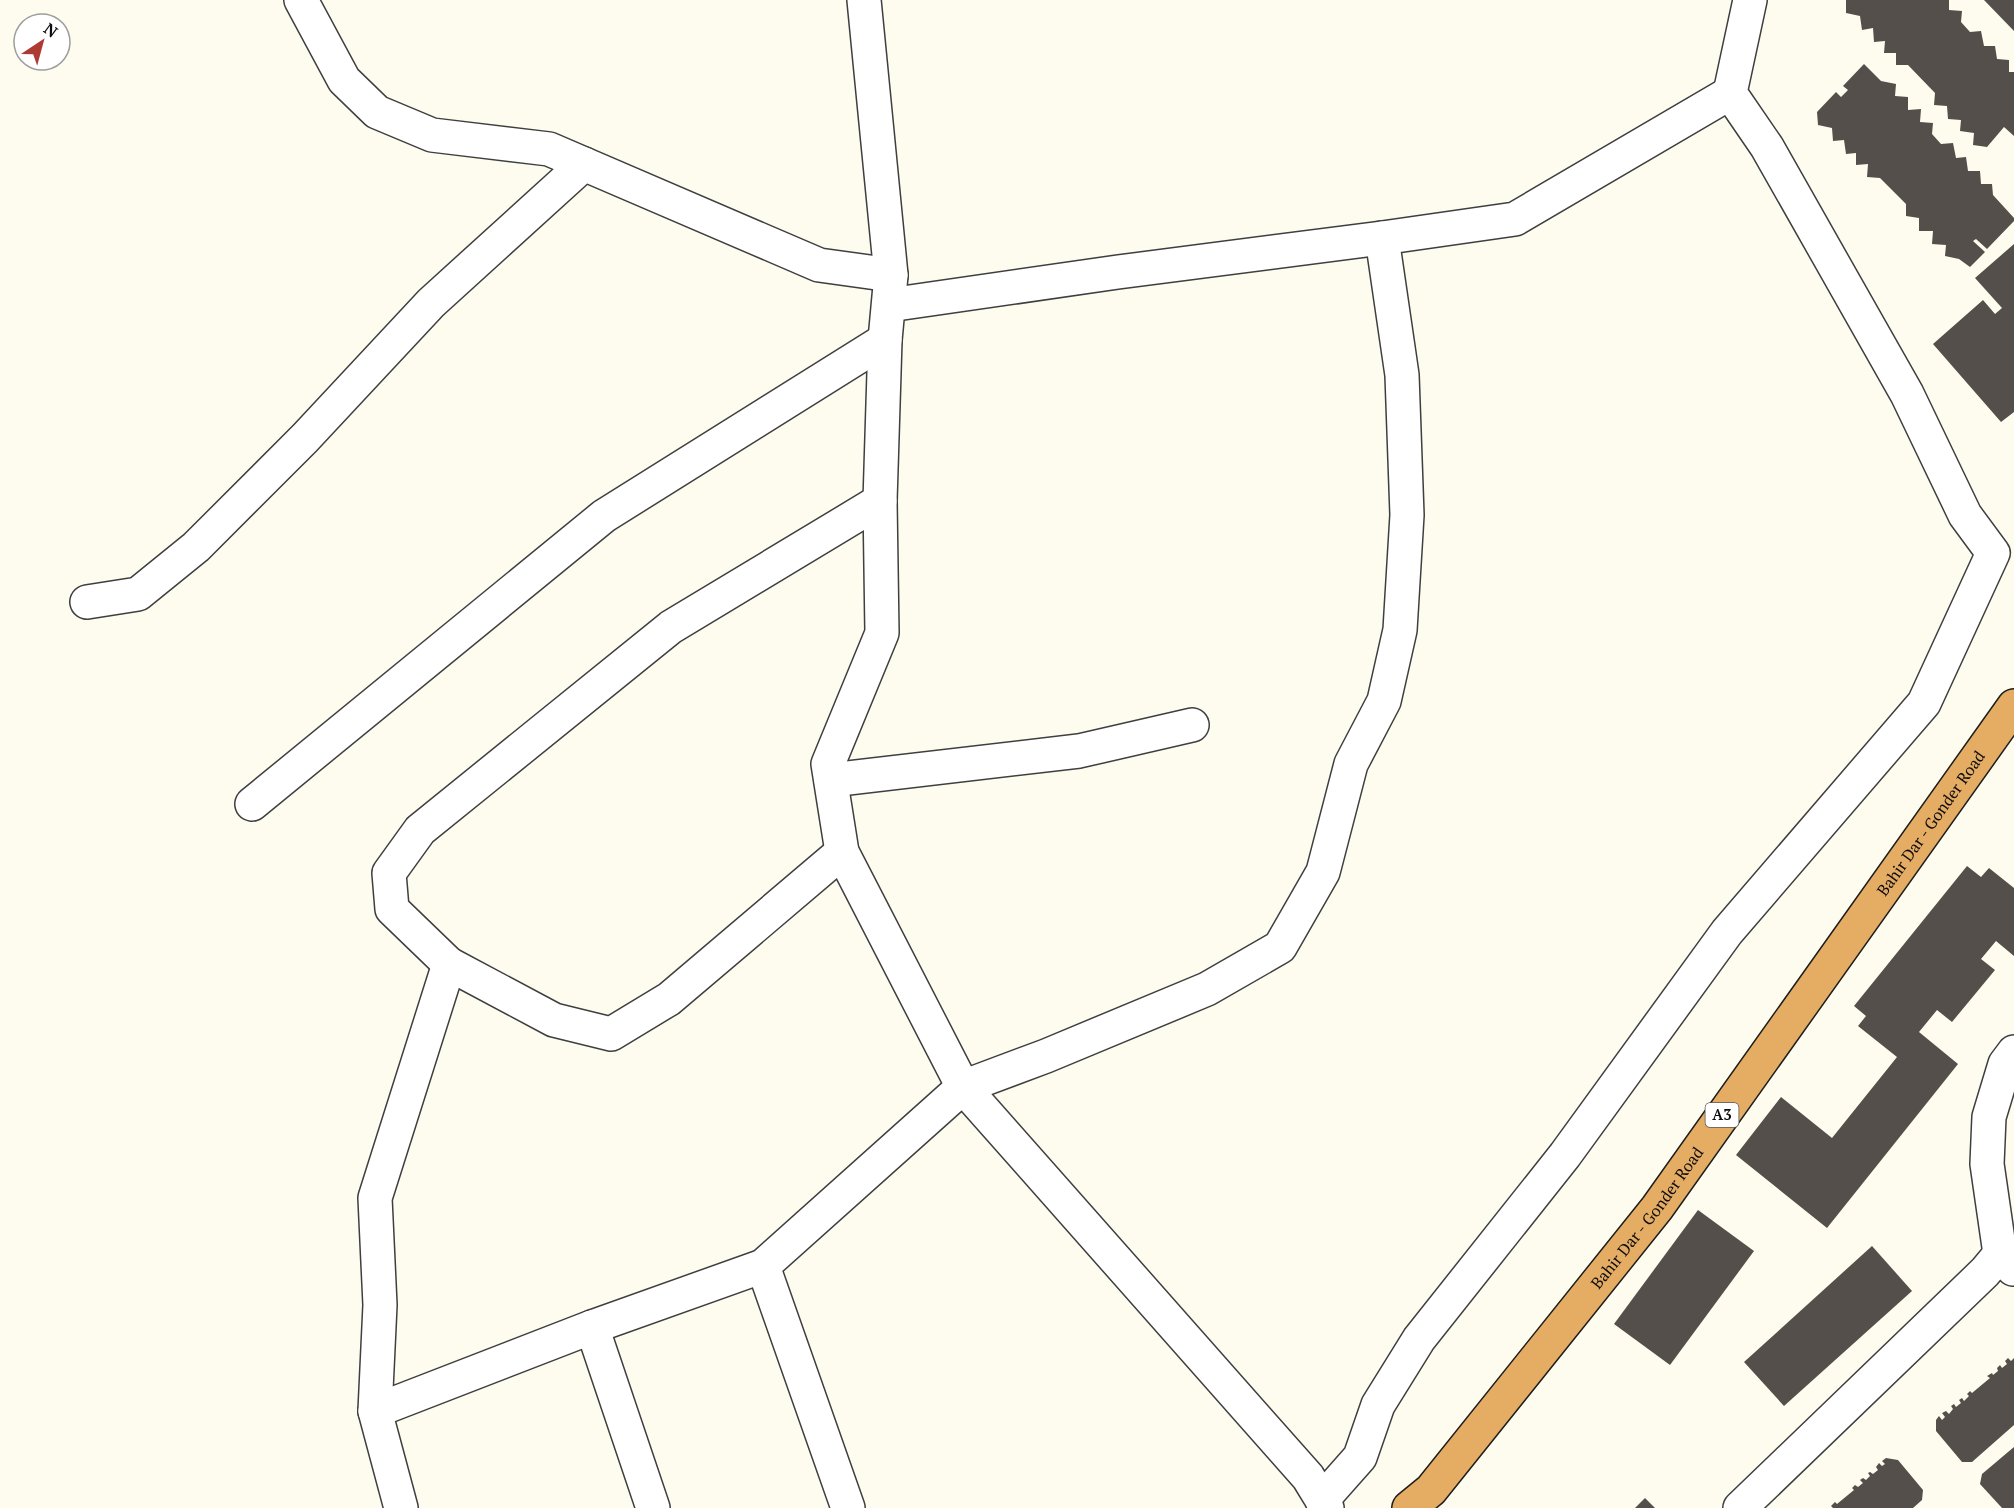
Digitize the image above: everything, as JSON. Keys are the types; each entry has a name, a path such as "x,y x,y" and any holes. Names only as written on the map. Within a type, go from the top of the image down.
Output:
{"highway":[{"name":"Bahir Dar - Gonder Road","path":"1409,1508 1431,1490 1657,1208 2014,706"}],"street":[{"path":"301,0 344,80 377,112 432,135 549,149 819,265 890,290 1118,272 1515,219 1730,93"},
{"path":"864,0 890,290 885,340 880,501 882,633 828,764 842,852 963,1087 1308,1477 1325,1504 1360,1457 1378,1405 1419,1339 1565,1155 1727,932 1924,703 1993,553 1965,515 1907,394 1767,147 1730,93 1750,0"},
{"path":"87,602 138,594 196,548 305,438 431,303 584,164"},
{"path":"375,1411 592,1327 763,1266 963,1087 1046,1056 1207,989 1280,947 1323,872 1351,764 1384,701 1400,630 1407,515 1402,375 1382,238"},
{"path":"252,804 604,516 885,340"},
{"path":"842,852 669,999 611,1034 554,1020 449,964 392,909 388,873 420,830 671,627 880,501"},
{"path":"831,780 1079,751 1192,725"},
{"path":"401,1508 375,1411 381,1305 375,1197 449,964"},
{"path":"1740,1508 1976,1281 2007,1262 1987,1164 1989,1118 2006,1064 2014,1052"},
{"path":"763,1266 848,1508"},
{"path":"592,1327 653,1508"}],"building":[{"path":"1846,0 1949,0 1949,10 1962,11 1961,22 1970,32 1981,31 1984,46 1995,46 1997,59 2009,60 2009,72 2014,72 2014,136 2004,127 1987,147 1973,145 1974,133 1960,131 1961,120 1948,119 1947,106 1934,105 1935,93 1908,65 1896,65 1896,53 1884,53 1885,41 1874,42 1873,28 1862,30 1860,16 1846,13"},
{"path":"1984,0 2014,0 2014,31"},
{"path":"1864,64 1881,81 1896,84 1895,96 1908,97 1908,110 1921,109 1920,122 1933,123 1932,134 1941,144 1953,143 1956,158 1966,157 1968,171 1980,171 1981,184 1992,184 1993,195 2014,218 2014,221 1987,249 1976,239 1973,241 1985,252 1970,267 1959,259 1945,256 1946,245 1932,244 1933,231 1919,231 1919,218 1906,216 1906,204 1880,178 1867,177 1868,164 1856,165 1856,153 1846,154 1844,140 1833,141 1832,128 1818,125 1817,112 1836,92 1841,97 1848,90 1843,86"},
{"path":"2014,244 2014,412 2001,422 1933,344 1983,300 1995,314 2002,308 1975,278"},
{"path":"1967,866 1981,877 1989,868 2014,888 2014,956 1996,941 1981,959 1995,970 1952,1022 1937,1010 1919,1032 1958,1064 1827,1228 1736,1155 1781,1097 1832,1138 1897,1057 1858,1026 1866,1016 1854,1006"},
{"path":"1698,1210 1754,1251 1670,1365 1614,1324"},
{"path":"1872,1246 1912,1291 1784,1406 1744,1362"},
{"path":"2008,1358 2011,1361 2014,1358 2014,1425 1972,1462 1962,1462 1936,1431 1936,1420 1939,1416 1942,1420 1945,1417 1942,1413 1946,1411 1949,1414 1953,1409 1951,1406 1954,1404 1956,1407 1961,1403 1959,1400 1962,1398 1964,1401 1970,1391 1972,1393 1990,1378 1987,1376 1998,1371 1997,1368 2000,1365 2002,1368 2007,1364 2005,1361"},
{"path":"2014,1447 2014,1508 2002,1508 1980,1484 1982,1474"},
{"path":"1886,1458 1898,1460 1923,1490 1922,1500 1913,1508 1833,1508 1831,1506 1854,1490 1852,1488 1855,1485 1858,1487 1863,1483 1860,1480 1863,1478 1866,1480 1870,1476 1868,1473 1873,1474 1878,1470 1876,1467 1879,1463 1882,1466 1885,1464 1882,1461"},
{"path":"1645,1498 1655,1508 1635,1508"}]}
